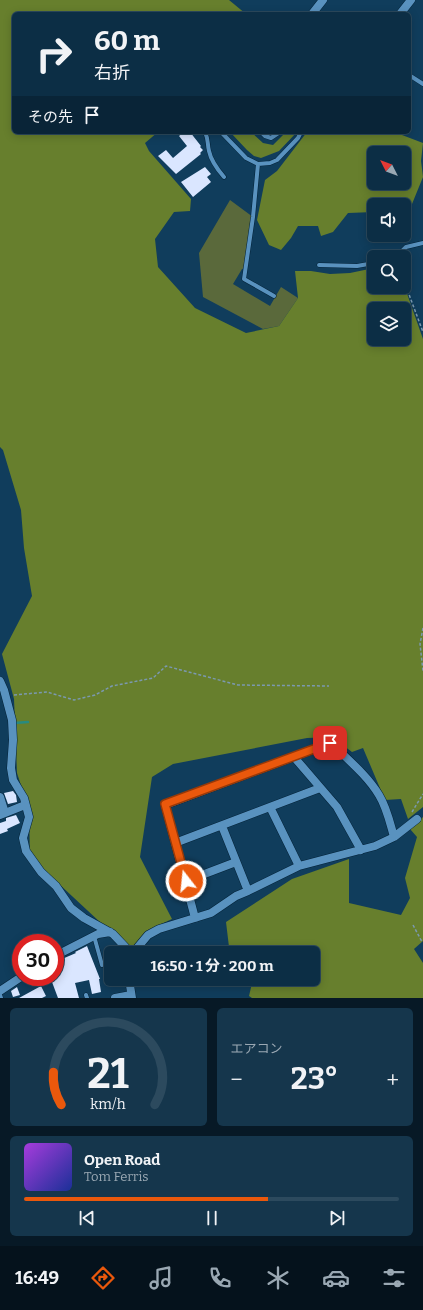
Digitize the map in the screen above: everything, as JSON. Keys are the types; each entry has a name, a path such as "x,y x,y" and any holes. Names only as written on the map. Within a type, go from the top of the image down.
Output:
{"street":[{"path":"314,12 323,0"},
{"path":"402,12 411,0"},
{"path":"0,681 6,696 12,720 13,740 11,768 13,780 24,798 28,817 24,838 26,851 41,872 56,886 71,908 84,918 110,932 125,946"},
{"path":"195,918 165,804 330,743 372,784 386,809 394,837"},
{"path":"294,757 337,807 361,850"},
{"path":"175,843 320,788"},
{"path":"0,798 2,814 25,805"},
{"path":"270,807 299,866"},
{"path":"138,946 148,935 160,929 210,913 236,896 299,866 375,846 394,837 415,820"},
{"path":"222,826 248,891"},
{"path":"186,881 236,862"},
{"path":"64,951 98,934 110,932"},
{"path":"0,991 12,983"},
{"path":"115,998 131,996 130,986"}],"lane":[{"path":"411,76 423,84"},
{"path":"206,134 209,142 209,152 215,165 224,177"},
{"path":"223,134 246,158 258,164 270,163 277,160 300,134"},
{"path":"263,134 272,138 277,134"},
{"path":"258,164 253,217 244,279 274,296"},
{"path":"403,250 406,247 423,243"},
{"path":"319,265 357,266 367,264"},
{"path":"94,936 102,965"}],"path":[{"path":"409,294 423,332"},
{"path":"423,628 420,644 423,670"},
{"path":"6,696 46,692 74,700 95,695 112,686 153,678 166,666 238,685 329,686"},
{"path":"415,820 412,812 423,794"},
{"path":"413,925 423,942"}],"green space":[{"path":"0,0 229,0 244,12 12,12 12,134 156,134 145,143 149,151 191,199 190,211 174,212 155,239 158,267 195,308 246,333 279,326 298,298 295,271 311,271 330,274 350,273 367,269 367,294 407,294 410,302 367,302 367,346 411,346 411,305 423,339 423,807 408,819 401,799 385,800 363,748 352,752 332,737 307,738 173,764 152,777 140,857 172,919 146,931 133,946 126,946 30,857 29,810 17,773 14,699 2,654 32,596 24,548 21,510 3,450 0,447"},
{"path":"232,134 253,134 263,143 273,145 284,134 295,134 279,151 261,158 254,156"},
{"path":"305,134 401,134 423,143 421,161 423,177 412,204 411,198 367,198 367,212 348,213 333,232 321,236 318,226 298,226 291,238 281,250 269,245 257,220 265,180 277,171"},
{"path":"230,200 253,217 245,268 242,269 233,284 270,306 281,287 298,298 279,326 263,329 203,297 199,253"},
{"path":"423,817 423,941 414,949 423,963 423,998 252,998 249,996 251,986 320,986 320,946 229,946 226,922 292,879 349,859 349,903 401,915 410,898 405,878 417,837 410,829"}],"building":[{"path":"182,134 192,134 203,150 200,153 201,154 176,174 158,156 166,150 173,158 187,146 179,136"},
{"path":"205,167 211,174 207,177 211,182 193,197 181,182"},
{"path":"13,791 16,795 17,802 8,804 4,793"},
{"path":"16,815 20,823 7,829 8,831 0,834 0,823 6,821 6,818"},
{"path":"87,946 100,979 101,992 92,994 89,980 75,983 79,998 58,998 54,986 64,986 64,958 76,953 75,952"},
{"path":"41,986 46,996 42,998 19,998"},
{"path":"17,987 20,995 13,997 11,991"}],"waterway":[{"path":"14,723 28,722"}],"route":[{"path":"186,881 165,804 330,743"}]}
